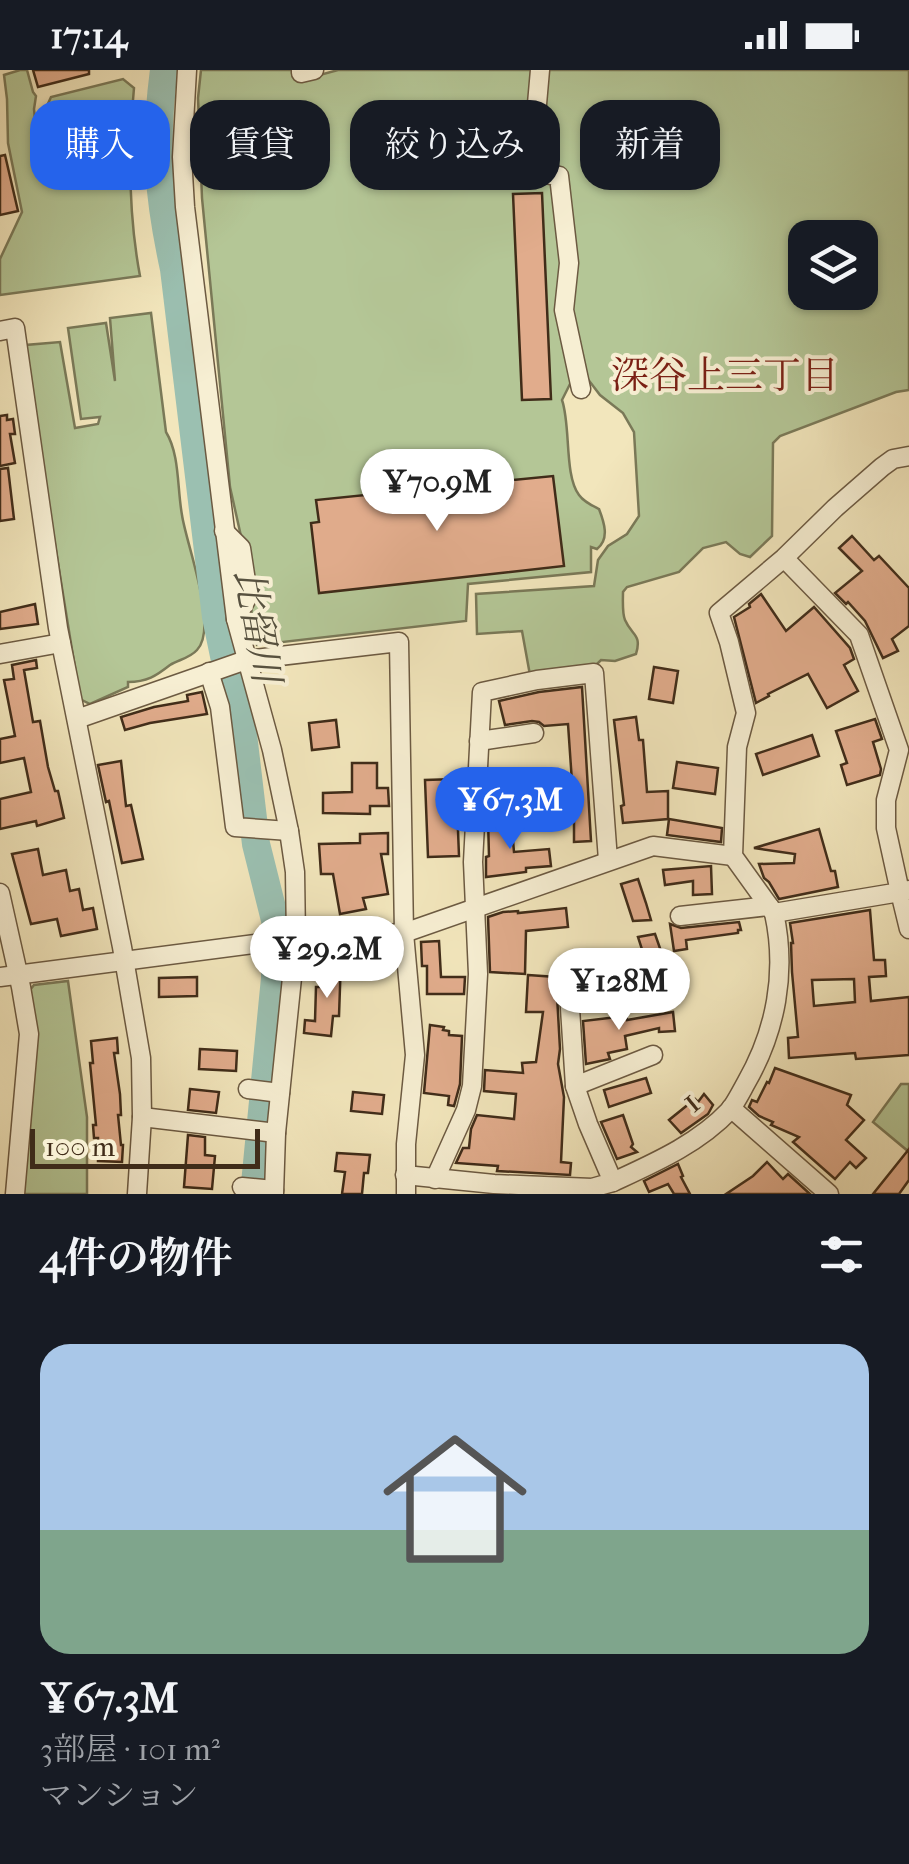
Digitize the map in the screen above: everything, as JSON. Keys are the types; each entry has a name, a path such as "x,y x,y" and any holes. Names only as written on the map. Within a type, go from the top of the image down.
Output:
{"street":[{"path":"187,70 182,145 185,206 236,619 220,708 235,827 289,831"},
{"path":"301,70 314,70"},
{"path":"540,70 531,172 559,176 569,263 564,310 581,389"},
{"path":"0,331 15,328 61,643 141,1058 137,1194"},
{"path":"772,909 733,856 738,747 746,713 719,613 882,468 893,459 909,456"},
{"path":"784,558 859,634 898,750 886,800 886,828 905,891 909,928"},
{"path":"77,719 226,667 399,642 404,933 415,1055 406,1184"},
{"path":"0,654 61,643"},
{"path":"226,667 265,727 295,872 272,1133 271,1191 242,1187"},
{"path":"435,1179 466,1110 472,1086 478,974 473,862 482,692 594,673 608,860"},
{"path":"480,740 534,733"},
{"path":"9,976 290,940 404,933 653,846 733,856"},
{"path":"680,916 772,909 905,891"},
{"path":"0,893 9,976 29,1034 10,1152 15,1194"},
{"name":"1","path":"406,1184 435,1179 592,1188 668,1157 697,1138 731,1108 759,1061 772,1023 780,981 780,941 772,909"},
{"path":"612,1182 575,1086 568,977 623,965"},
{"path":"575,1086 654,1055"},
{"path":"248,1089 276,1092"},
{"path":"731,1108 829,1194"},
{"path":"142,1117 272,1133"}],"green space":[{"path":"27,70 36,96 30,100 30,190 131,190 140,276 0,295 0,259 22,212 8,143 4,75"},
{"path":"201,70 295,70 298,81 338,70 534,70 531,100 350,100 350,190 559,190 573,378 562,400 569,463 574,486 583,500 599,509 605,530 601,545 597,549 591,547 591,572 468,584 466,621 257,645 251,618 253,590 230,487 202,190 330,190 330,100 198,98"},
{"path":"548,70 909,70 909,390 780,436 773,443 772,536 750,557 726,542 703,548 679,572 627,587 623,592 623,614 637,639 636,654 615,661 601,660 595,666 530,675 522,631 477,634 476,594 594,586 598,560 608,546 627,534 639,516 634,432 623,413 600,395 587,378 568,307 569,186 560,180 560,100 545,100"},
{"path":"123,79 134,88 133,100 50,100"},
{"path":"151,313 166,432 174,451 182,515 203,605 203,639 191,655 151,678 128,682 128,687 90,704 80,699 26,345 60,342 75,428 98,424 100,417 81,419 68,328 106,323 115,381 110,318"},
{"path":"68,981 87,1117 87,1194 20,1194 30,990 34,985"},
{"path":"901,1084 909,1084 909,1152 873,1122"}],"building":[{"path":"33,70 89,70 89,74 38,87"},
{"path":"5,155 18,211 0,215 0,156"},
{"path":"542,193 551,399 522,400 513,194"},
{"path":"7,415 7,420 13,419 15,434 10,434 15,463 0,466 0,416"},
{"path":"8,468 14,519 0,521 0,469"},
{"path":"553,476 564,566 319,593 311,523 319,522 316,500"},
{"path":"852,536 874,560 879,556 909,588 909,626 892,639 898,651 883,658 865,621 835,593 862,571 839,548"},
{"path":"761,594 786,631 814,607 850,648 854,659 844,665 858,691 827,708 808,674 756,703 734,617"},
{"path":"35,604 38,624 0,629 0,612"},
{"path":"36,660 37,668 24,670 33,722 40,721 48,767 64,818 37,826 36,821 0,829 0,799 31,792 24,758 0,763 0,739 15,736 4,680 14,679 12,665"},
{"path":"654,667 678,671 673,703 649,699"},
{"path":"582,687 591,841 574,842 574,782 568,724 544,726 532,721 505,725 499,701"},
{"path":"202,692 207,714 125,730 121,717 188,701 187,695"},
{"path":"636,717 639,740 643,740 647,792 668,791 668,819 623,823 614,720"},
{"path":"875,719 882,739 873,742 880,775 847,785 841,765 847,763 836,731"},
{"path":"336,720 339,747 312,750 309,723"},
{"path":"812,735 819,756 763,775 756,754"},
{"path":"121,761 126,806 131,805 143,859 122,863 98,765"},
{"path":"677,762 718,768 715,794 673,788"},
{"path":"352,763 377,763 377,788 388,788 389,806 370,806 370,814 323,813 323,793 352,792"},
{"path":"456,779 459,856 428,857 425,780"},
{"path":"511,817 514,852 549,849 551,866 486,877 488,819"},
{"path":"669,819 722,828 721,842 667,835"},
{"path":"819,829 838,887 779,899 759,864 794,863 795,854 754,848"},
{"path":"388,833 388,854 381,854 388,894 363,898 366,909 340,914 333,874 321,874 319,844 360,843 360,834"},
{"path":"38,849 43,875 66,870 70,891 79,889 83,910 93,908 97,929 61,936 57,919 31,924 12,854"},
{"path":"711,866 712,894 693,895 693,881 665,885 663,870"},
{"path":"638,879 651,920 633,921 621,884"},
{"path":"566,908 568,927 526,931 525,974 490,972 488,917 503,912"},
{"path":"870,910 874,960 885,960 886,976 869,977 871,1001 909,997 909,1055 856,1059 855,1053 789,1058 788,1038 798,1037 790,923","holes":["854,979 855,1002 814,1006 812,980"]},
{"path":"739,922 738,933 686,940 687,949 674,951 670,924 681,928"},
{"path":"655,934 662,954 656,955 663,988 582,1004 581,987 648,968 638,937"},
{"path":"439,941 441,977 465,977 464,994 427,994 427,966 422,966 421,942"},
{"path":"327,958 341,958 339,1016 333,1016 331,1036 304,1033 305,1020 315,1021 316,987 325,987"},
{"path":"528,975 556,977 558,1064 564,1097 561,1162 571,1163 570,1175 497,1171 498,1166 456,1163 463,1148 469,1148 477,1115 514,1119 516,1094 484,1091 485,1070 523,1073 522,1063 536,1062 543,1012 526,1012"},
{"path":"197,977 197,996 159,997 159,978"},
{"path":"673,1012 675,1031 659,1032 659,1028 625,1036 627,1049 608,1053 610,1059 586,1064 583,1021 626,1016 627,1020"},
{"path":"430,1025 444,1027 449,1035 462,1036 460,1084 454,1106 448,1105 449,1096 424,1093"},
{"path":"117,1038 118,1053 114,1053 122,1162 98,1161 91,1041"},
{"path":"200,1049 237,1051 236,1071 199,1069"},
{"path":"775,1068 851,1095 847,1105 864,1120 846,1140 866,1158 856,1168 850,1162 835,1179 793,1142 799,1137 771,1125 773,1122 749,1107 752,1100 757,1102"},
{"path":"646,1078 651,1093 609,1107 604,1090"},
{"path":"190,1089 219,1092 216,1113 188,1110"},
{"path":"353,1092 384,1095 382,1114 351,1111"},
{"path":"704,1094 713,1105 708,1114 681,1133 669,1120"},
{"path":"623,1115 631,1147 637,1152 617,1159 601,1122"},
{"path":"188,1135 205,1137 205,1155 215,1156 212,1189 184,1187"},
{"path":"909,1149 909,1180 899,1194 873,1194"},
{"path":"337,1153 370,1155 362,1194 342,1194 345,1172 335,1171"},
{"path":"767,1162 783,1179 788,1174 810,1194 726,1194"},
{"path":"678,1164 690,1194 674,1194 668,1184 649,1192 644,1181"}],"waterway":[{"name":"比留川","path":"164,70 159,122 161,193 174,269 216,617 242,726 256,844 276,924 275,978 254,1194"}],"district":[{"name":"深谷上三丁目","path":"725,375"}]}
